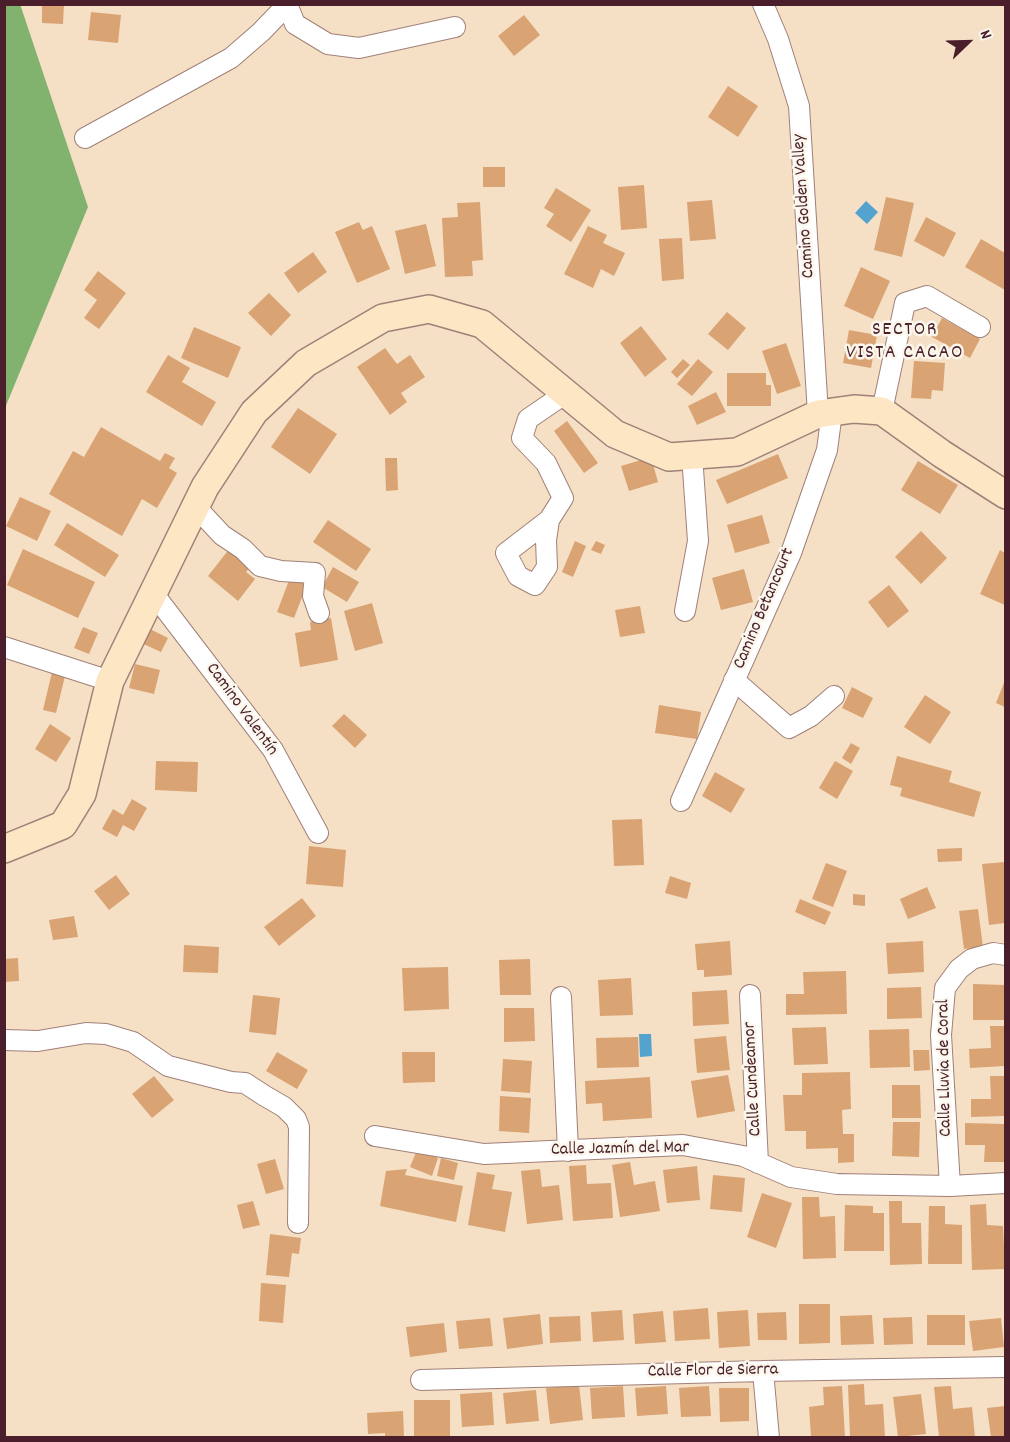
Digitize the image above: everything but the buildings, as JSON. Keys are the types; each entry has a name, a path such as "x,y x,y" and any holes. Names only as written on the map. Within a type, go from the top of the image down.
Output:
{"street":[{"name":"Camino Golden Valley","path":"763,4 778,39 799,106 825,413"},
{"path":"85,138 231,58 261,33 287,5 295,24 328,44 359,48 455,27"},
{"path":"882,411 905,303 927,296 980,327"},
{"path":"4,849 63,825 82,794 110,681 205,487 254,412 306,363 383,318 429,309 482,324 615,434 669,457 737,452 825,413 854,409 882,411 1005,495"},
{"path":"549,520 563,498 546,463 522,438 528,419 566,393"},
{"name":"Camino Betancourt","path":"681,801 794,542 827,450 825,413"},
{"path":"685,611 698,541 692,455"},
{"path":"195,506 222,535 243,549 260,566 281,571 315,573 313,596 319,614"},
{"name":"Camino Valentín","path":"153,593 273,750 318,833"},
{"path":"4,647 110,681"},
{"path":"734,680 789,728 811,716 834,696"},
{"name":"Calle Lluvia de Coral","path":"950,1186 941,1035 945,988 959,969 972,959 993,953 1005,955"},
{"name":"Calle Cundeamor","path":"750,995 758,1163"},
{"path":"561,997 568,1151"},
{"path":"4,1040 38,1041 86,1033 106,1034 133,1042 168,1066 231,1082 245,1083 284,1107 296,1119 300,1128 298,1223"},
{"name":"Calle Jazmín del Mar","path":"375,1136 484,1154 683,1145 743,1156 791,1178 837,1184 950,1186 1005,1183"},
{"name":"Calle Flor de Sierra","path":"421,1380 764,1371 1005,1368"},
{"path":"764,1371 769,1437"}],"green space":[{"path":"20,4 88,207 5,408 4,5"}],"water":[{"path":"866,201 878,212 867,224 855,213"},
{"path":"639,1034 651,1034 652,1056 640,1057"}],"district":[{"name":"SECTOR VISTA CACAO","path":"905,342"}]}
